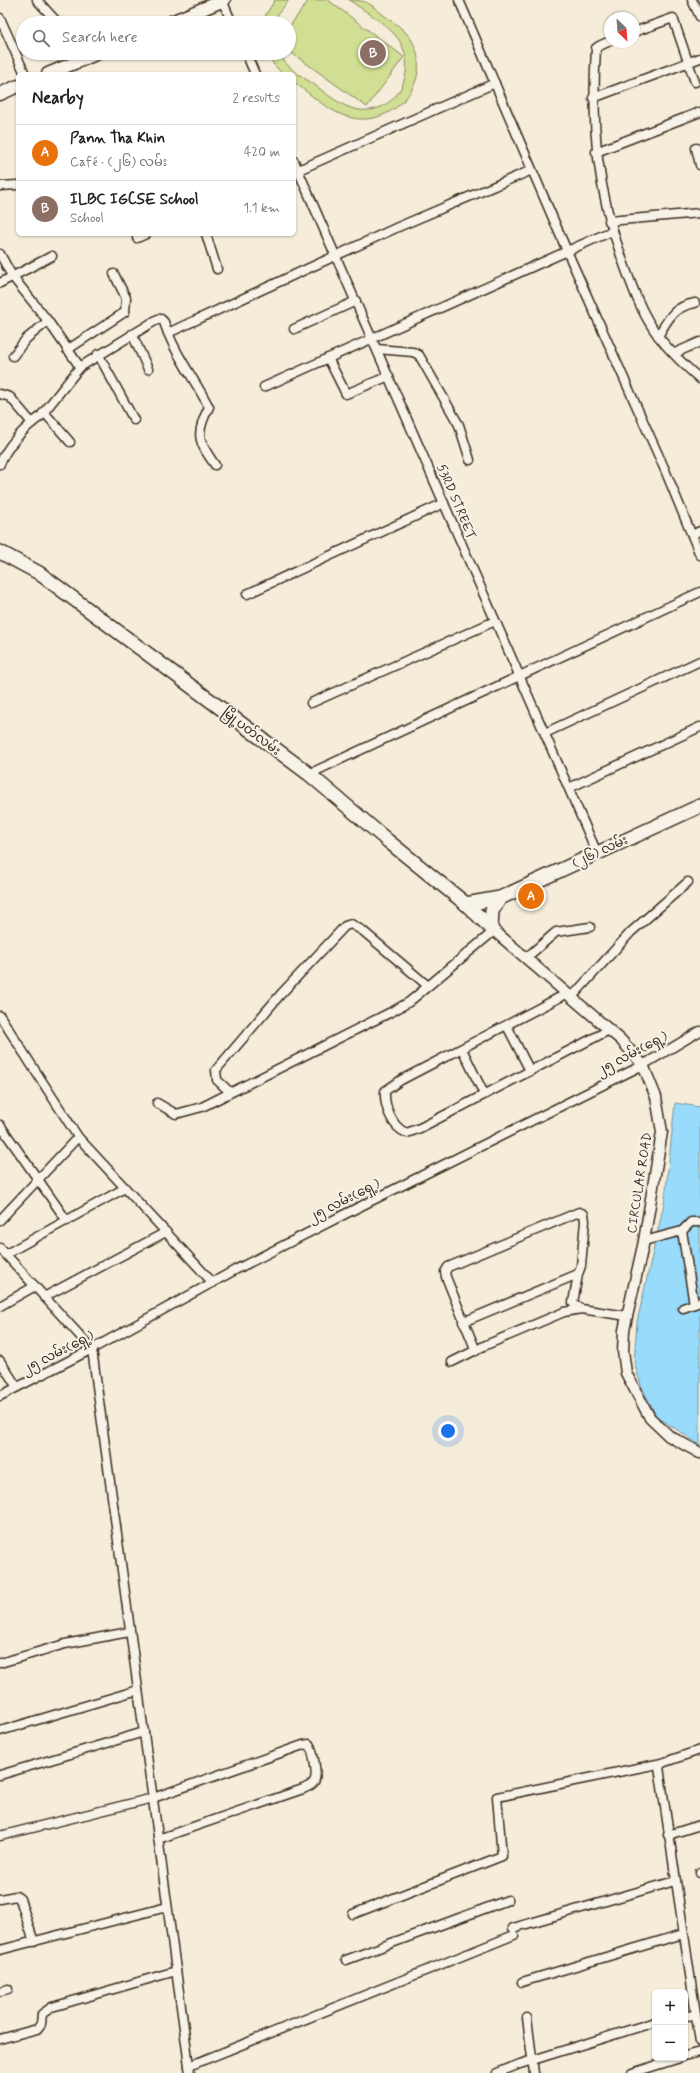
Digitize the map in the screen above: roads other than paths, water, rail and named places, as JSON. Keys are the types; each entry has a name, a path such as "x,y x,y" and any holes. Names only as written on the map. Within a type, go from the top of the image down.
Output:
{"main road":[{"path":"185,16 223,0"},
{"path":"53,72 81,60"},
{"path":"0,94 16,87"},
{"name":"မြို့ပတ်လမ်း","path":"0,552 39,573 309,774 382,837 466,904 492,930"},
{"name":"(၂၆) လမ်း","path":"466,904 500,898 700,806"},
{"path":"492,930 492,910 500,898"}],"street":[{"path":"36,0 51,16"},
{"path":"223,0 229,16"},
{"path":"459,0 567,251 665,470 700,555"},
{"path":"692,0 700,17"},
{"path":"0,18 16,54"},
{"path":"640,30 673,18 695,82"},
{"path":"604,44 596,48 593,98 596,152 609,221 634,291 645,315 658,336 700,379"},
{"path":"593,98 700,58"},
{"path":"19,60 24,72"},
{"path":"249,60 254,72"},
{"path":"296,171 495,83"},
{"path":"596,152 700,112"},
{"path":"696,148 700,165"},
{"path":"168,333 414,219 532,170"},
{"name":"53RD STREET","path":"296,171 336,255 597,853"},
{"path":"0,186 16,185"},
{"path":"609,221 700,213"},
{"path":"264,387 612,231"},
{"path":"137,238 142,236"},
{"path":"207,236 217,269"},
{"path":"0,254 12,276 48,321 80,367"},
{"path":"0,283 52,256"},
{"path":"67,350 125,312 126,298 114,274"},
{"path":"294,329 356,301"},
{"path":"658,336 675,311 685,305 695,303"},
{"path":"0,464 7,451 44,412 80,367 98,354 161,319 164,322 177,353 197,384 209,407 201,422 199,436 204,449 215,465"},
{"path":"13,356 26,339 48,321"},
{"path":"132,334 148,369"},
{"path":"675,353 700,342"},
{"path":"377,349 412,352 419,355 459,425 470,460"},
{"path":"98,354 134,420"},
{"path":"328,358 346,394 389,376"},
{"path":"0,394 10,397 32,423"},
{"path":"44,412 70,442"},
{"path":"247,594 444,503"},
{"path":"692,535 700,531"},
{"path":"309,774 520,678 700,592"},
{"path":"311,704 495,621"},
{"path":"545,733 700,661"},
{"path":"569,788 700,727"},
{"path":"609,1030 407,1133 400,1131 394,1124 384,1101 384,1091 401,1080 526,1015 568,996 631,932 688,882"},
{"path":"230,1092 217,1080 216,1070 280,995 345,926 351,924 363,931 428,986"},
{"path":"526,958 556,932 590,927"},
{"path":"157,1103 176,1114 202,1107 395,1010 409,1002 492,930"},
{"name":"CIRCULAR ROAD","path":"492,930 621,1040 643,1065 656,1097 662,1132 644,1241 624,1330 623,1351 626,1373 639,1401 650,1418 669,1436 700,1453"},
{"path":"0,1016 78,1138 213,1283"},
{"path":"507,1026 530,1071"},
{"name":"၂၅ လမ်း(ရှေ့)","path":"0,1396 92,1349 213,1283 355,1209 643,1065 700,1030"},
{"path":"462,1049 484,1094"},
{"path":"0,1125 66,1221"},
{"path":"0,1220 78,1138"},
{"path":"6,1254 125,1188"},
{"path":"476,1351 446,1277 445,1272 448,1267 579,1212 584,1214 585,1221 581,1266 578,1274 573,1303 580,1309"},
{"path":"644,1241 682,1231 691,1222 700,1222"},
{"path":"682,1231 697,1303 683,1308"},
{"path":"44,1297 166,1232"},
{"path":"0,1248 92,1349 189,2069 514,1931 675,1881"},
{"path":"463,1322 578,1274"},
{"path":"0,1306 35,1286"},
{"path":"452,1362 564,1312 580,1309 627,1316"},
{"path":"0,1361 17,1387"},
{"path":"0,1663 65,1644 129,1632"},
{"path":"0,1731 138,1690"},
{"path":"0,1775 144,1732"},
{"path":"0,1836 153,1798 303,1745 309,1744 312,1748 316,1779 313,1784 303,1789 158,1839"},
{"path":"353,1914 502,1856 497,1797 662,1763 700,1750"},
{"path":"662,1763 659,1767 672,1834 675,1881 700,2042"},
{"path":"672,1834 700,1825"},
{"path":"0,1899 16,1896 20,1899 34,1942"},
{"path":"346,1960 508,1900"},
{"path":"0,1950 167,1907"},
{"path":"522,1982 684,1934"},
{"path":"0,2039 37,2030 42,2024 42,2014 52,2007 176,1971"},
{"path":"688,2016 696,2015"},
{"path":"527,2018 534,2073"},
{"path":"496,2073 652,2023"},
{"path":"688,2055 700,2052"},
{"path":"632,2073 670,2061"}],"water":[{"path":"675,1103 700,1107 700,1445 656,1416 641,1385 634,1362 637,1322 665,1199"}],"place":[{"name":"ILBC IGCSE School","path":"373,53"},
{"name":"Pann Tha Khin","path":"531,896"}]}
